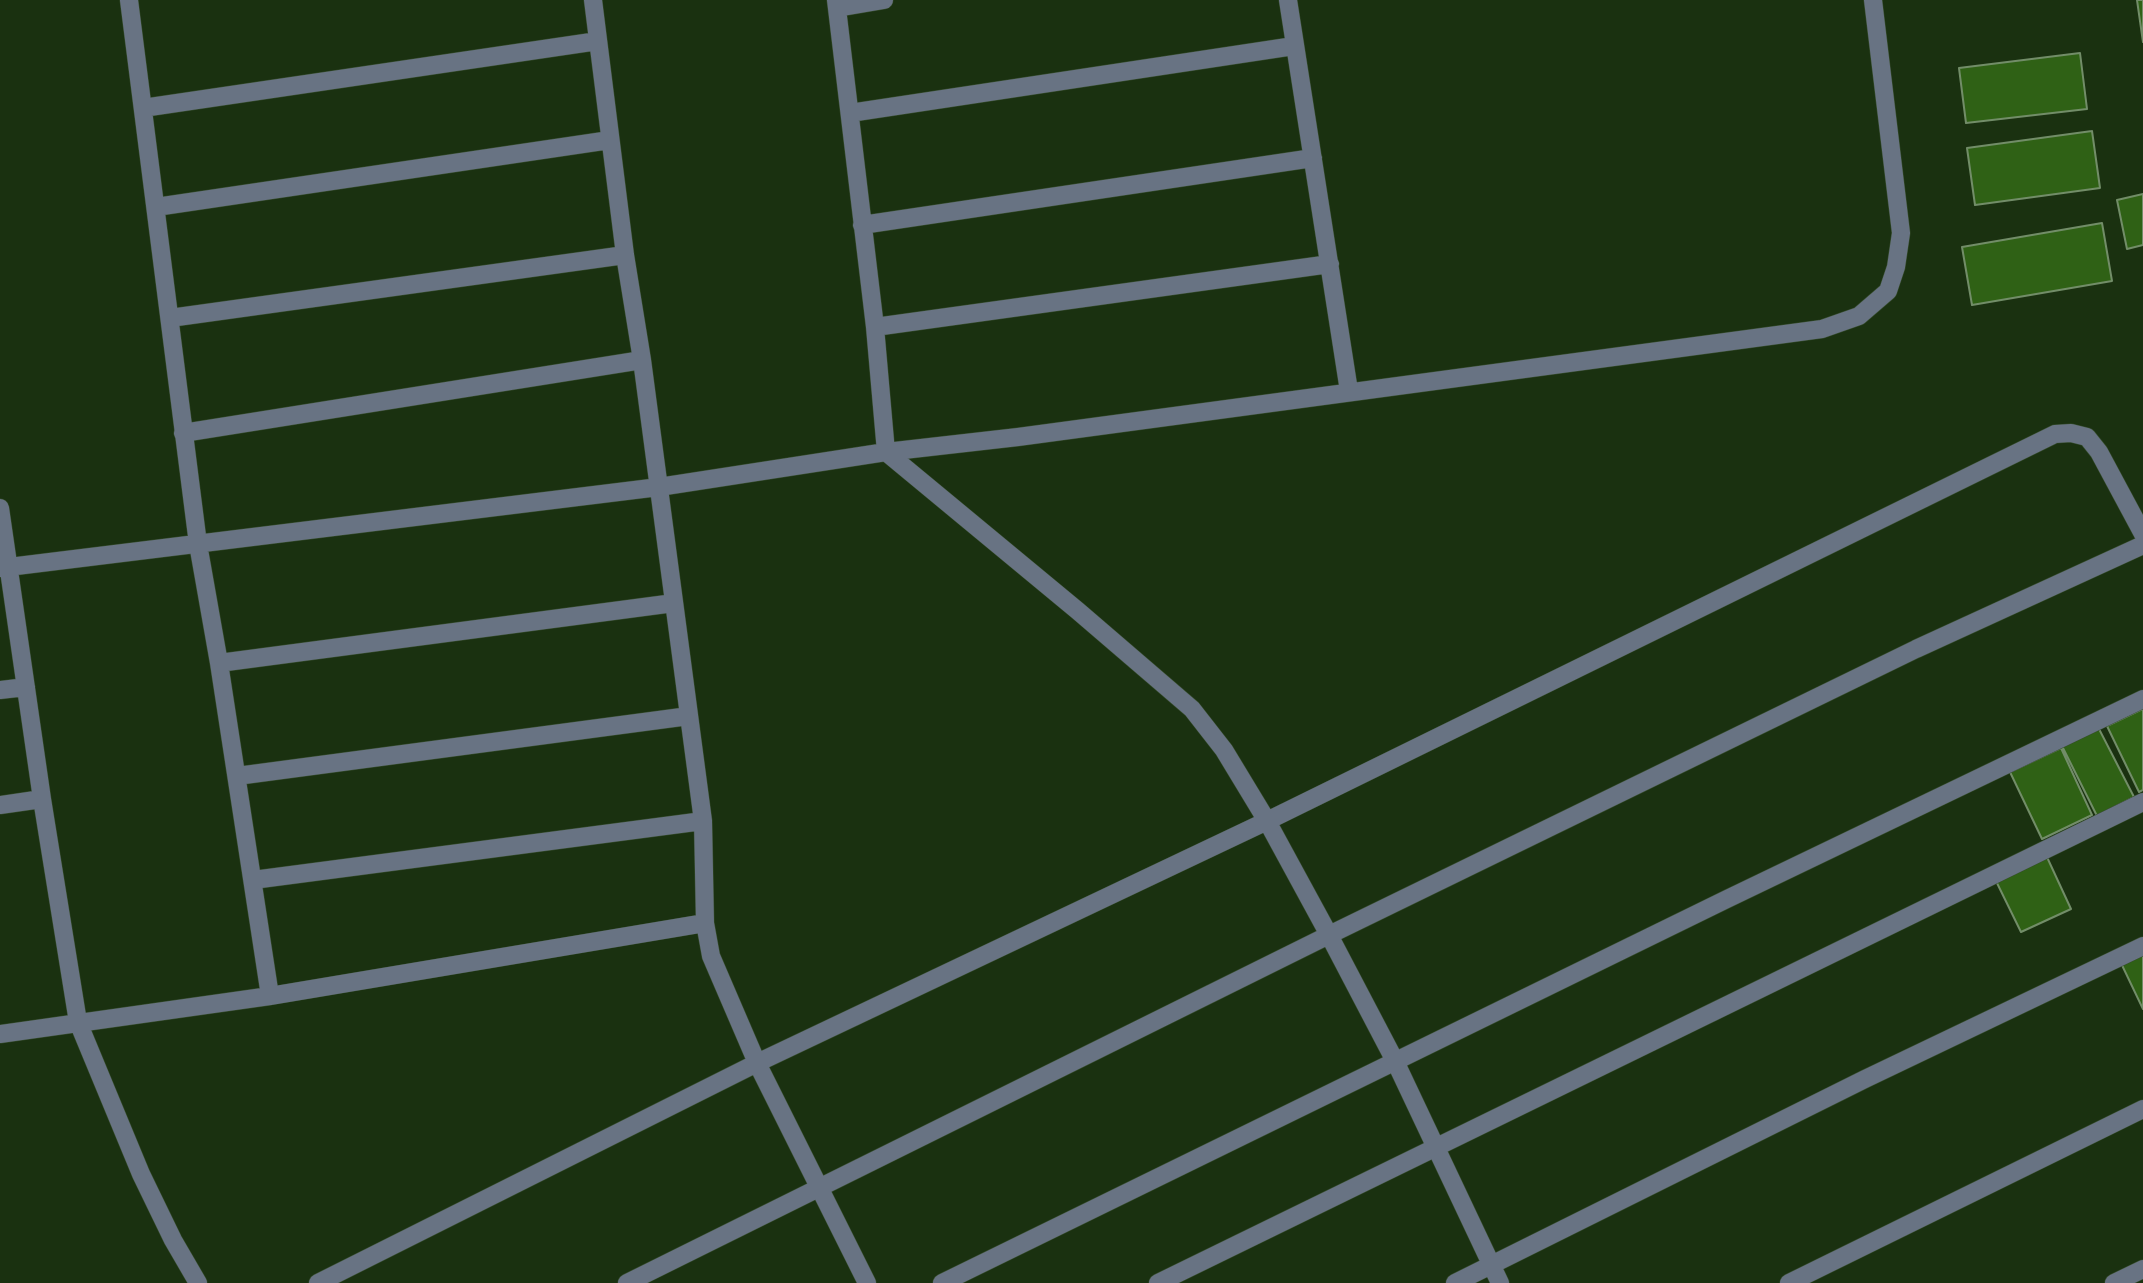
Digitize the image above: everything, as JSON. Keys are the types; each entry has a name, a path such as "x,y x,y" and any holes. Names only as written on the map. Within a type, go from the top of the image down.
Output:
{"street":[{"path":"129,0 198,544 270,996"},
{"path":"593,0 625,255 642,360 704,821 705,923 710,956 757,1063 867,1283"},
{"path":"884,0 837,4 886,452 1192,709 1224,750 1267,821 1395,1061 1500,1283"},
{"path":"1288,0 1349,391"},
{"path":"4,568 659,487 886,452 1018,438 1349,391 1822,329 1859,316 1888,291 1896,267 1901,233 1873,0"},
{"path":"143,108 598,41"},
{"path":"850,113 1294,46"},
{"path":"156,207 610,140"},
{"path":"862,225 1313,158"},
{"path":"170,318 625,255"},
{"path":"874,327 1330,264"},
{"path":"183,433 642,360"},
{"path":"318,1283 757,1063 1267,821 2055,434 2071,433 2087,437 2099,452 2143,534"},
{"path":"0,509 4,568 26,687 78,1022 141,1174 173,1240 198,1283"},
{"path":"627,1283 1329,934 1916,649 2143,545"},
{"path":"219,663 674,603"},
{"path":"0,690 26,687"},
{"path":"942,1283 2143,699"},
{"path":"237,776 689,716"},
{"path":"0,804 42,799"},
{"path":"1158,1283 2143,802"},
{"path":"253,880 704,821"},
{"path":"0,1034 270,996 705,923"},
{"path":"1455,1283 1865,1079 2143,946"},
{"path":"1789,1283 2143,1109"},
{"path":"2114,1283 2143,1269"}],"building":[{"path":"2137,0 2143,0 2143,42"},
{"path":"2080,53 2087,109 1966,123 1959,68"},
{"path":"2092,131 2100,188 1975,205 1967,148"},
{"path":"2143,194 2143,245 2127,249 2117,200"},
{"path":"2102,223 2112,281 1972,305 1962,247"},
{"path":"2143,709 2143,790 2139,792 2107,726"},
{"path":"2098,727 2134,797 2097,816 2062,746"},
{"path":"2061,748 2092,815 2042,839 2010,772"},
{"path":"2046,855 2071,909 2021,932 1995,879"},
{"path":"2143,950 2143,1009 2120,961"}]}
